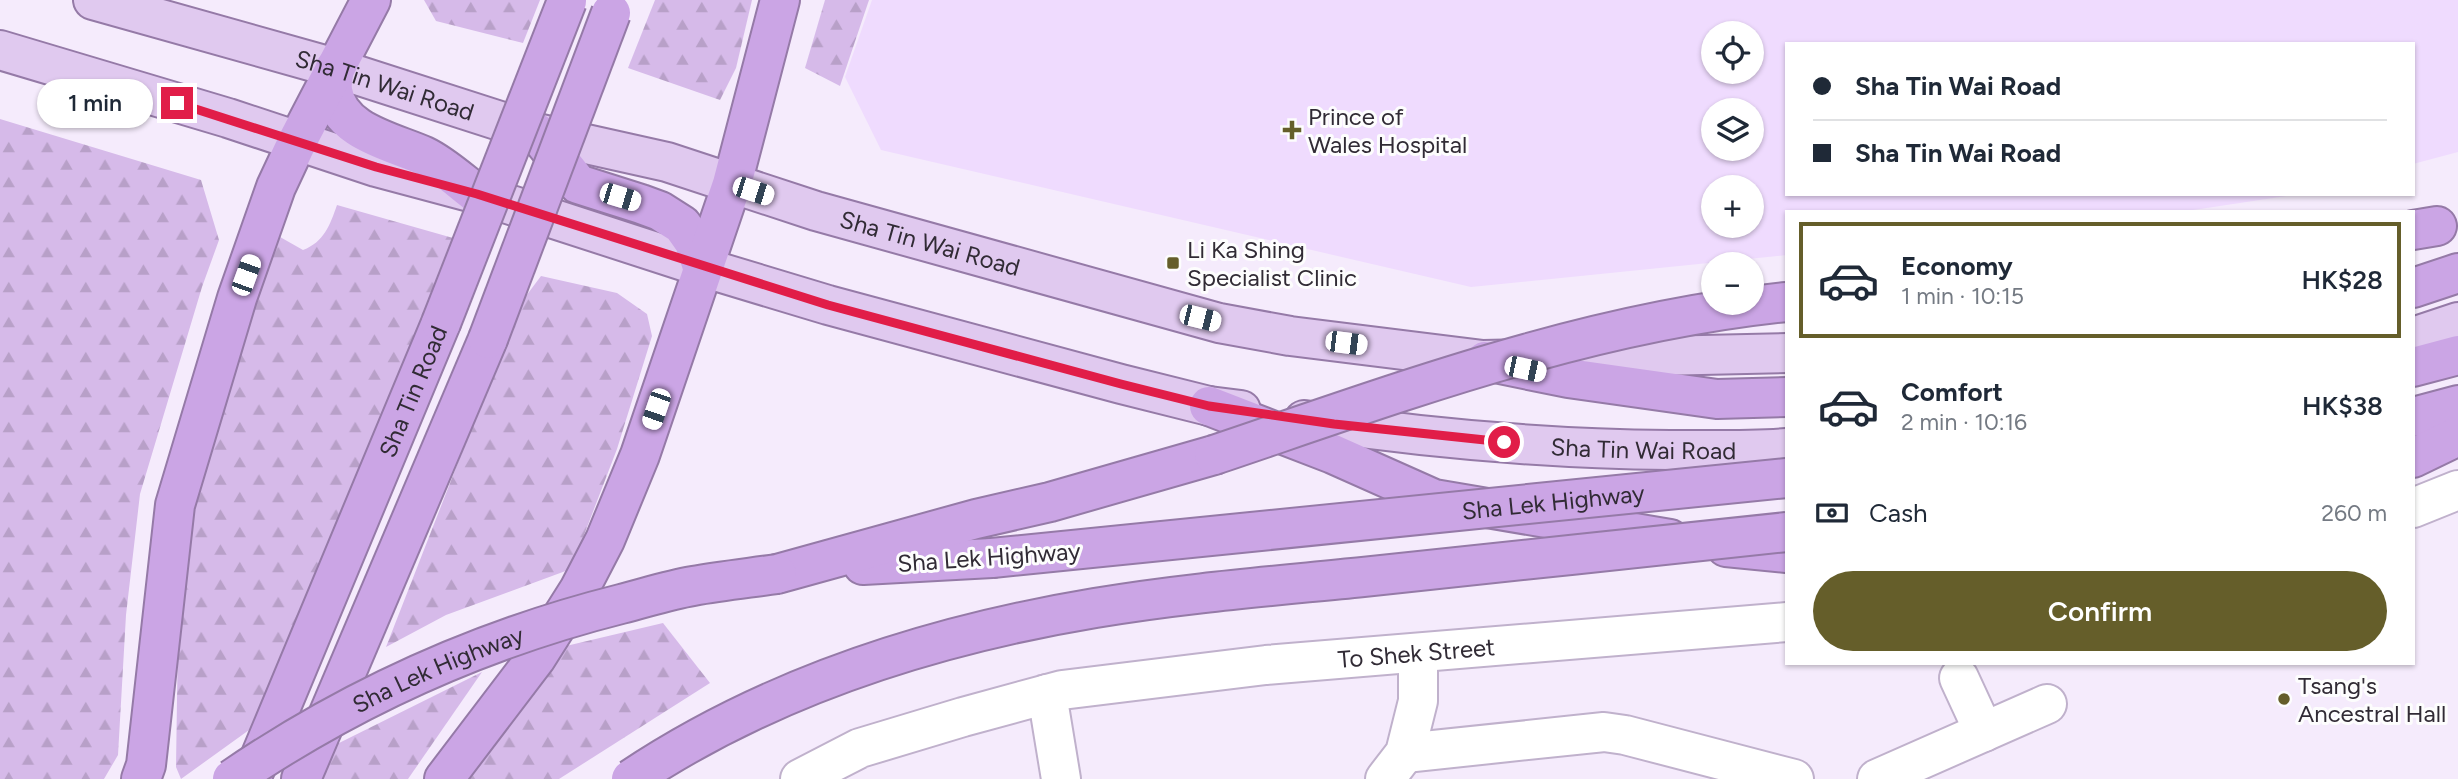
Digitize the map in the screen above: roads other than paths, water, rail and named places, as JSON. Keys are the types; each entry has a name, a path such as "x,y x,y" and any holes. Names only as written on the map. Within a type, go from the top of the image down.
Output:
{"highway":[{"path":"141,779 146,765 175,505 237,298 276,187 371,0"},
{"name":"Sha Tin Road","path":"251,779 442,323 567,0"},
{"path":"444,779 536,658 579,590 605,540 640,455 732,184 780,0"},
{"name":"Sha Tin Road","path":"301,779 488,339 614,7"},
{"path":"335,68 333,90 341,112 384,141 427,157 477,194"},
{"path":"537,133 578,184 660,211 682,225 694,242 702,267"},
{"path":"2415,287 2458,273"},
{"path":"777,574 1184,465 1405,389 1558,344 1671,320 1785,302"},
{"path":"2415,366 2458,355"},
{"path":"1483,360 1568,378 1717,399 1785,397"},
{"path":"2415,416 2458,405"},
{"path":"1209,406 1333,454 1434,499 1686,542 1785,553"},
{"path":"2415,457 2458,436"},
{"name":"Sha Lek Highway","path":"232,779 306,731 378,692 519,633 691,586 863,565 1035,555 1785,478"},
{"path":"631,779 736,719 832,677 899,654 1022,622 1168,597 1785,532"}],"main road":[{"name":"Sha Tin Wai Road","path":"93,0 335,68 537,133 667,162 816,211 1219,323 1290,337 1483,360 1785,353"},
{"name":"Sha Tin Wai Road","path":"0,50 298,140 376,167 477,194 841,309 1209,406 1334,424 1550,446 1657,450 1785,448"},
{"path":"2415,336 2458,322"}],"street":[{"path":"2415,507 2458,490"},
{"name":"To Shek Street","path":"800,779 860,748 963,716 1062,690 1266,665 1785,622"},
{"path":"1418,653 1419,701 1395,766 1604,732 1625,735 1794,779"},
{"path":"1959,678 1984,732"},
{"path":"1047,694 1061,779"},
{"path":"1877,779 2047,704"}],"place":[{"name":"Prince of Wales Hospital","path":"1292,130"},
{"name":"Li Ka Shing Specialist Clinic","path":"1173,263"},
{"name":"Tsang's Ancestral Hall","path":"2284,699"}]}
